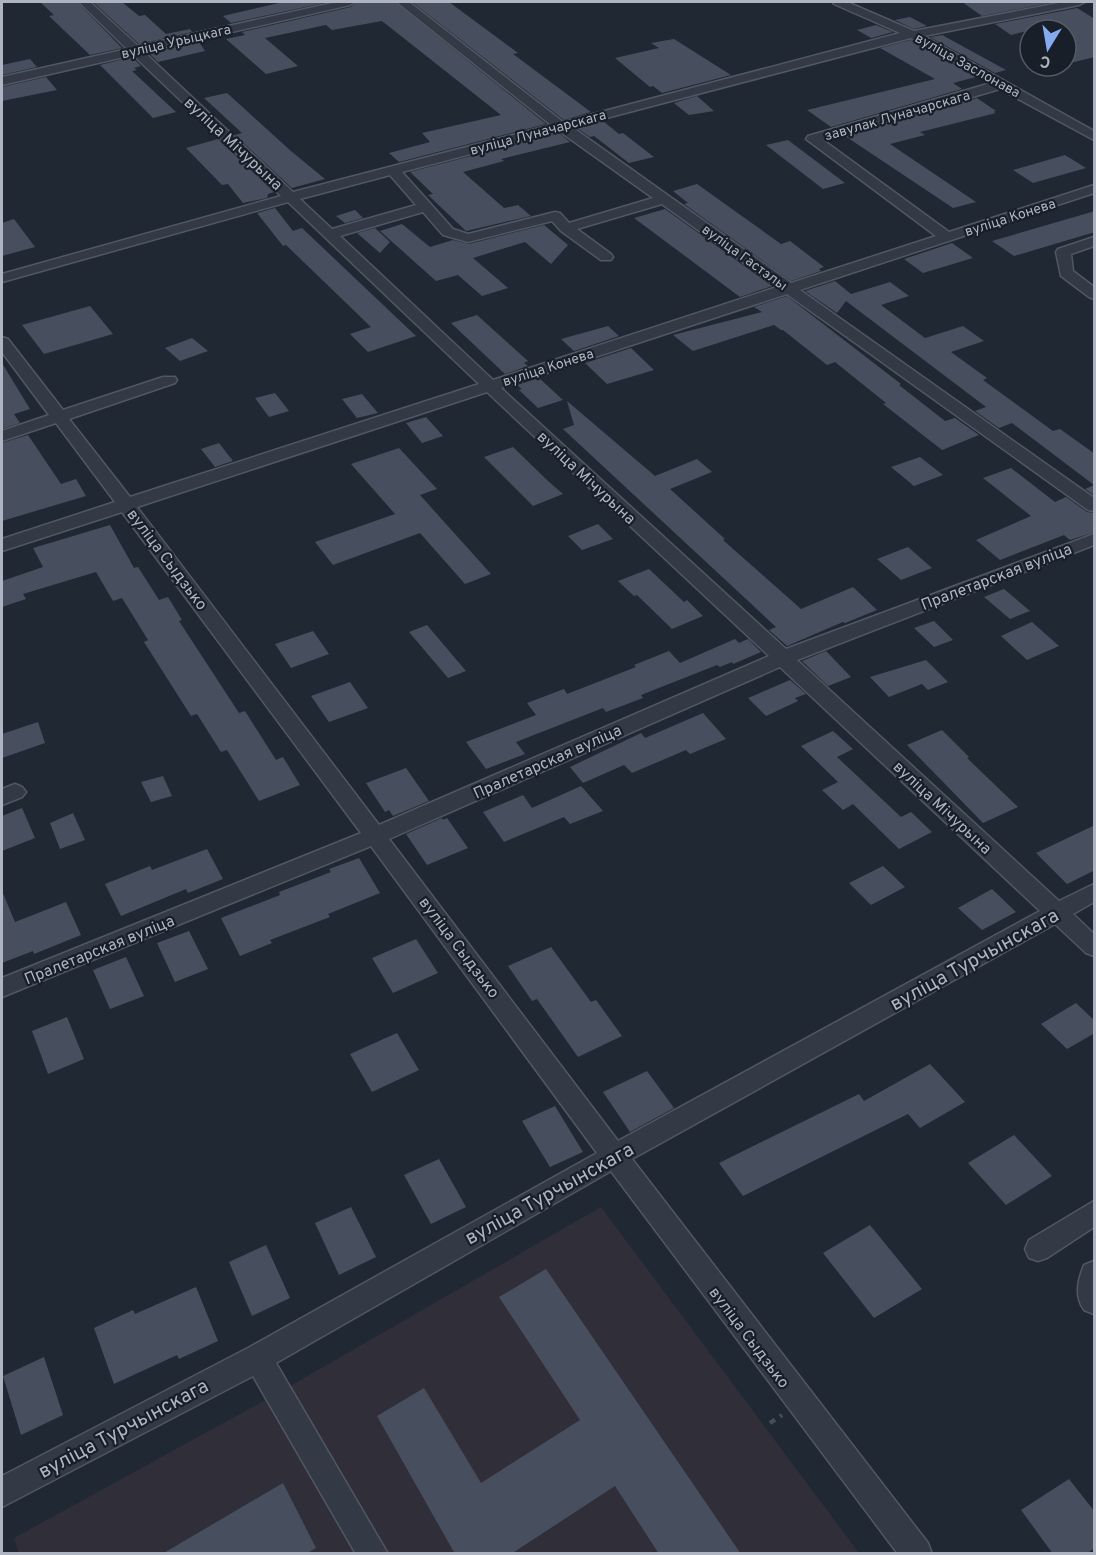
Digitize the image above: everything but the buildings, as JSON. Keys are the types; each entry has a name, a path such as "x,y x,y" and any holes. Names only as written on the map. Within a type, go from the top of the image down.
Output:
{"street":[{"name":"вуліца Мічурына","path":"84,2 490,386 1095,947"},
{"name":"вуліца Урыцкага","path":"2,81 350,2"},
{"name":"вуліца Гастэлы","path":"402,2 561,126 1095,506"},
{"name":"вуліца Заслонава","path":"838,2 912,34 1095,136"},
{"path":"1024,2 1040,10"},
{"name":"вуліца Луначарскага","path":"2,278 292,197 912,34 1079,2"},
{"name":"завулак Луначарскага","path":"948,238 813,139 1003,84"},
{"path":"393,170 448,232 468,238 555,216 566,228 606,257"},
{"name":"вуліца Конева","path":"2,546 1095,189"},
{"path":"566,228 664,199"},
{"path":"331,234 425,207"},
{"path":"1095,241 1063,252 1066,273 1095,294"},
{"name":"вуліца Сыдзько","path":"2,342 377,835 614,1156 917,1554"},
{"path":"2,436 169,380"},
{"name":"Пралетарская вуліца","path":"2,988 377,835 782,658 1095,539"},
{"name":"вуліца Турчынскага","path":"2,1492 258,1358 614,1156 1095,892"},
{"path":"1038,1249 1095,1213"},
{"path":"1095,1274 1091,1297 1095,1301"},
{"path":"258,1358 373,1554"}],"shaded area":[{"path":"601,1207 859,1553 19,1554 14,1538 278,1393"}]}
